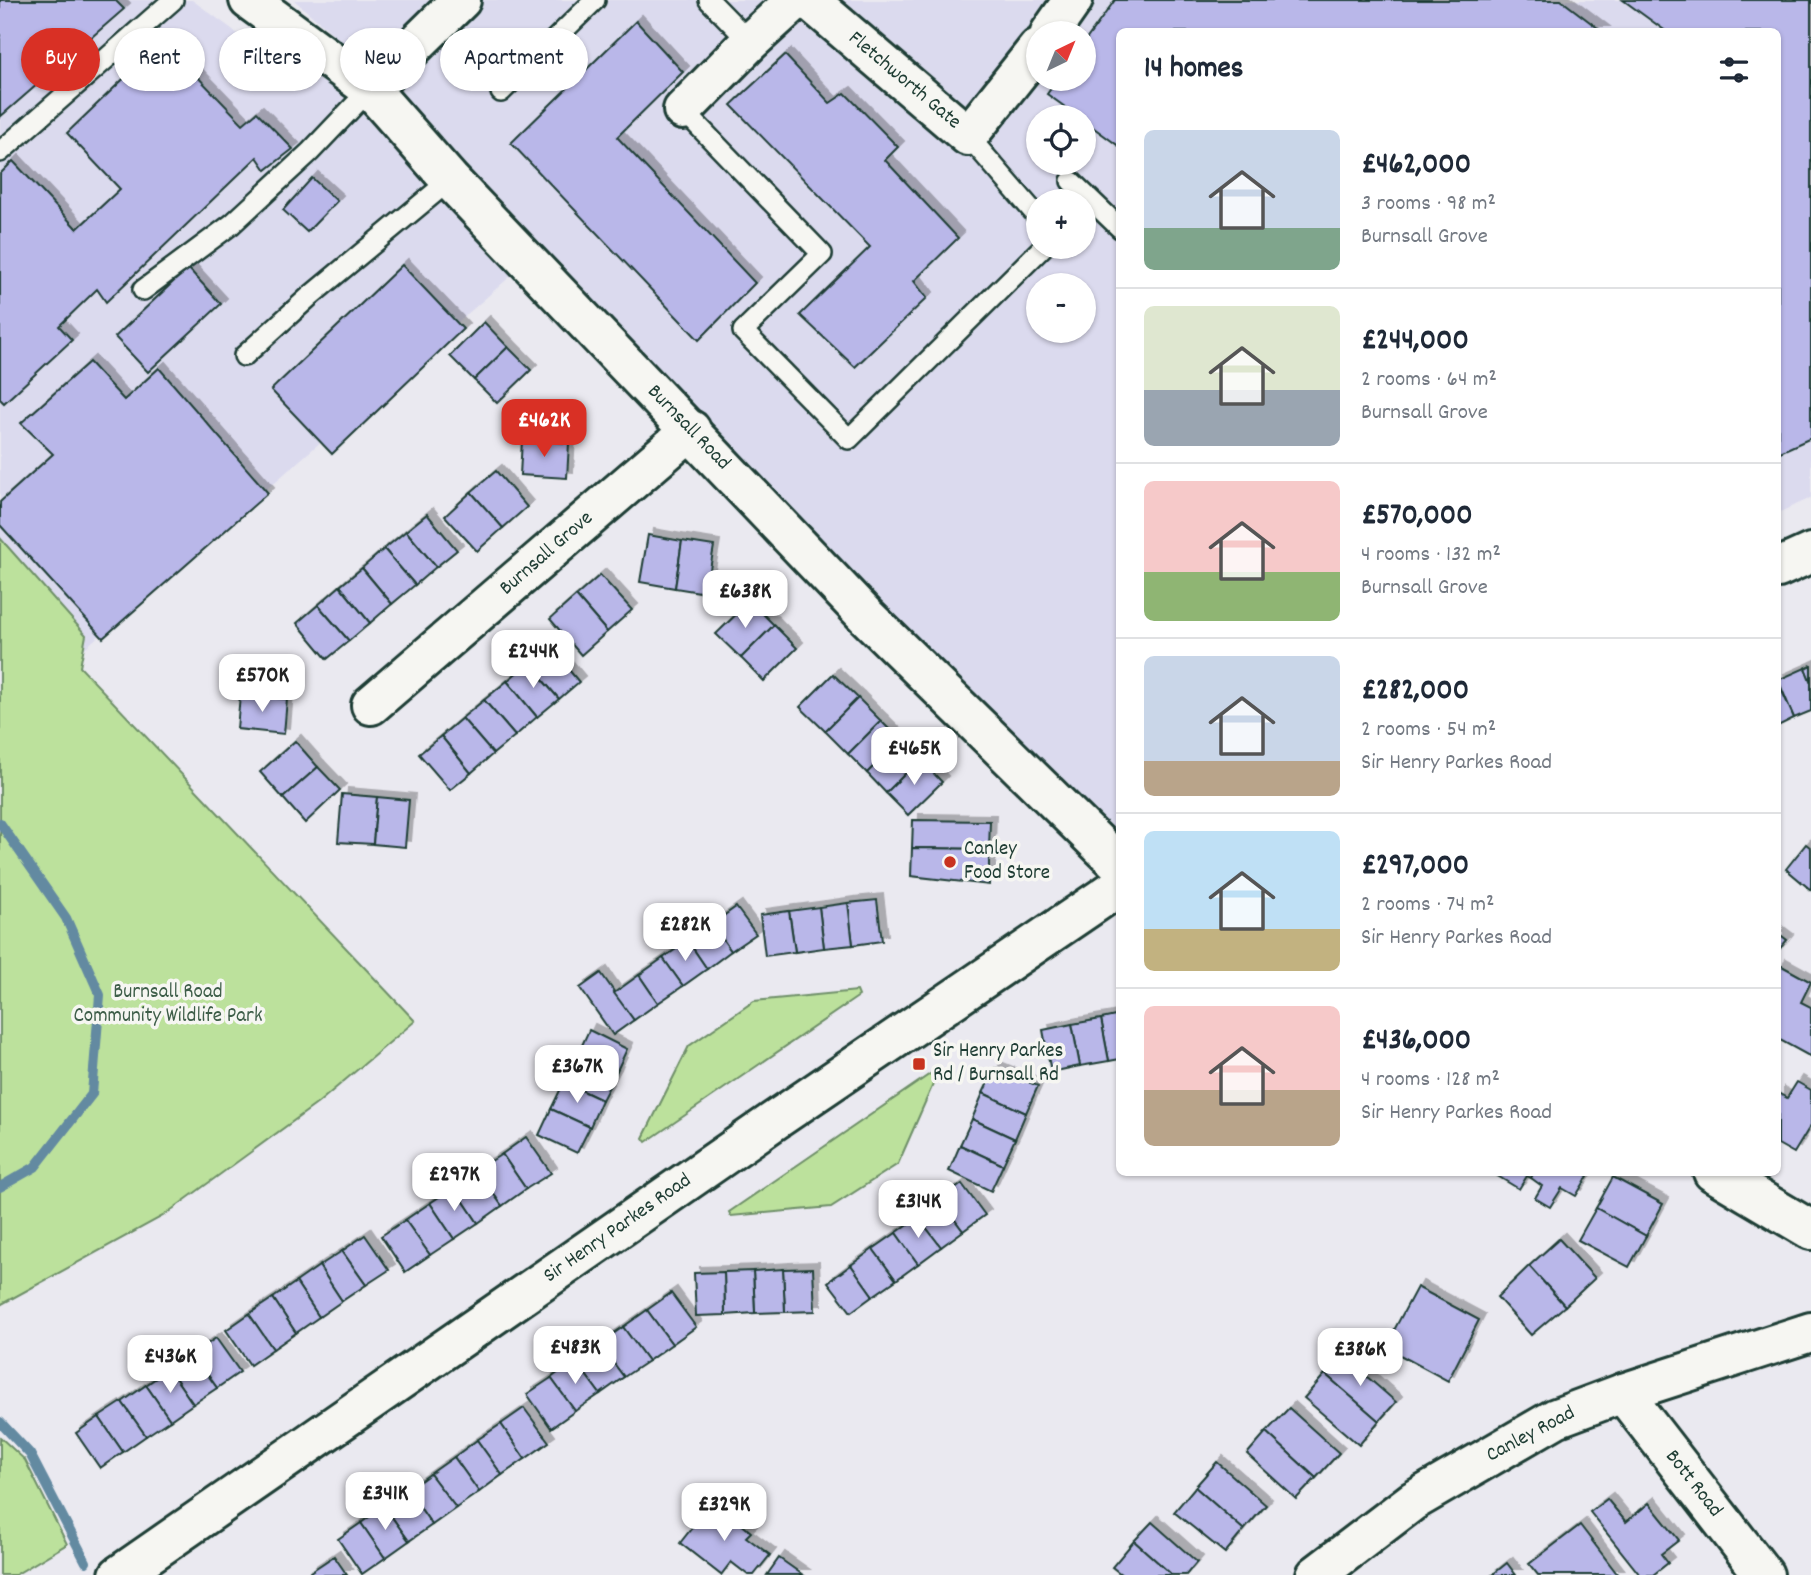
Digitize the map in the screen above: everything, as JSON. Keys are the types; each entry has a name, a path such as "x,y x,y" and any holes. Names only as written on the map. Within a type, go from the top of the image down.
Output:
{"street":[{"name":"Burnsall Road","path":"249,0 340,67"},
{"path":"426,34 461,0"},
{"path":"683,110 796,0"},
{"name":"Fletchworth Gate","path":"808,0 968,135"},
{"path":"1058,21 1073,0"},
{"path":"968,135 1026,63"},
{"name":"Burnsall Road","path":"372,91 450,180 866,616 1116,861"},
{"name":"Burnsall Grove","path":"371,705 691,430"},
{"name":"Sir Henry Parkes Road","path":"119,1575 771,1123 1116,890"},
{"path":"1720,1176 1811,1230"},
{"name":"Canley Road","path":"1316,1575 1413,1501 1556,1418 1623,1393 1811,1332"},
{"name":"Bott Road","path":"1623,1393 1764,1575"}],"lane":[{"path":"0,152 173,0"},
{"path":"501,92 595,0"},
{"path":"709,0 750,42"},
{"path":"143,290 232,224 310,152 368,91"},
{"path":"683,110 822,254 743,331 849,439 1032,259"},
{"path":"968,135 1026,203"},
{"path":"244,356 309,297 450,180"},
{"path":"1071,180 1116,224"}],"shaded area":[{"path":"0,0 192,0 231,28 219,28 219,91 326,91 326,60 340,44 340,91 426,91 426,28 340,28 340,40 294,0 1811,0 1811,498 1781,512 1781,28 1116,28 1116,861 528,261 78,654 85,635 0,538"}],"green space":[{"name":"Burnsall Road Community Wildlife Park","path":"0,538 86,635 80,667 415,1021 318,1103 163,1216 0,1305"},
{"path":"857,991 859,996 646,1142 643,1138 689,1046 754,1001"},
{"path":"936,1070 938,1073 898,1164 831,1207 731,1216 729,1212"},
{"path":"0,1437 25,1460 67,1544 15,1575 0,1575"}],"building":[{"path":"0,0 115,0 124,9 100,30 21,28 21,91 30,91 0,117"},
{"path":"1115,0 1561,0 1598,28 1116,28 1116,144 1096,129 1096,105 1062,105 1047,94 1049,91 1096,91 1096,26"},
{"path":"1623,0 1811,0 1811,438 1781,452 1781,28 1662,28"},
{"path":"636,21 683,72 617,137 755,283 699,340 511,143 564,91 588,91 588,68"},
{"path":"785,55 830,103 845,93 898,147 885,160 958,238 914,281 927,298 855,367 800,315 870,247 731,105"},
{"path":"205,85 243,124 257,112 293,149 266,170 257,157 106,302 97,289 59,326 72,340 4,403 0,399 0,174 13,161 77,229 120,189 67,133 114,88 114,91 205,91"},
{"path":"312,178 337,201 307,232 283,210"},
{"path":"402,265 463,329 332,454 271,390"},
{"path":"188,268 221,304 148,372 115,337"},
{"path":"484,322 508,347 474,380 450,356"},
{"path":"508,347 531,370 497,403 474,380"},
{"path":"89,362 124,400 159,368 268,493 103,638 0,525 0,502 53,454 21,423"},
{"path":"524,408 571,410 569,443 522,440"},
{"path":"522,440 569,443 567,478 520,475"},
{"path":"496,471 527,507 503,528 471,492"},
{"path":"471,492 503,528 477,551 445,516"},
{"path":"427,514 457,550 436,567 406,531"},
{"path":"406,531 436,567 415,585 384,549"},
{"path":"648,535 682,541 675,588 640,582"},
{"path":"682,541 714,546 706,593 675,588"},
{"path":"384,549 415,585 392,604 362,568"},
{"path":"362,568 392,604 370,623 340,586"},
{"path":"600,575 632,610 607,632 576,596"},
{"path":"340,586 370,623 349,641 318,605"},
{"path":"576,596 607,632 581,655 550,619"},
{"path":"750,601 774,625 741,658 716,634"},
{"path":"318,605 349,641 327,659 297,623"},
{"path":"774,625 797,648 764,681 741,658"},
{"path":"549,646 579,682 559,699 528,663"},
{"path":"243,663 290,667 287,699 240,695"},
{"path":"528,663 559,699 537,717 507,681"},
{"path":"1811,665 1811,683 1805,668"},
{"path":"1805,668 1811,683 1811,711 1794,718 1781,687 1781,679"},
{"path":"833,674 858,698 825,731 800,707"},
{"path":"507,681 537,717 515,736 484,700"},
{"path":"1781,689 1794,718 1781,724"},
{"path":"240,695 287,699 284,734 237,729"},
{"path":"858,698 881,721 848,754 825,731"},
{"path":"484,700 515,736 493,754 462,718"},
{"path":"462,718 493,754 471,773 441,736"},
{"path":"881,721 900,740 867,773 848,754"},
{"path":"441,736 471,773 450,790 419,754"},
{"path":"900,740 920,759 886,793 867,773"},
{"path":"295,741 318,767 283,798 260,772"},
{"path":"920,759 942,782 908,815 886,793"},
{"path":"318,767 340,790 305,823 283,798"},
{"path":"342,794 377,797 373,844 338,842"},
{"path":"377,797 409,800 405,847 373,844"},
{"path":"913,820 990,821 989,849 912,848"},
{"path":"1806,844 1811,848 1811,890 1786,869"},
{"name":"Canley Food Store","path":"912,848 989,849 989,885 911,876"},
{"path":"877,900 882,941 853,945 848,903"},
{"path":"848,903 853,945 824,948 819,907"},
{"path":"736,907 756,934 731,951 712,924"},
{"path":"819,907 824,948 795,952 789,911"},
{"path":"789,911 795,952 765,956 760,915"},
{"path":"712,924 731,951 707,969 688,941"},
{"path":"1781,935 1787,940 1781,947"},
{"path":"688,941 707,969 683,986 663,958"},
{"path":"663,958 683,986 658,1003 639,975"},
{"path":"1781,966 1811,982 1801,1002 1811,1007 1811,1057 1781,1041"},
{"path":"601,973 634,1020 613,1035 580,988"},
{"path":"639,975 658,1003 634,1020 614,993"},
{"path":"1116,1016 1116,1060 1109,1061 1101,1019"},
{"path":"1101,1019 1109,1061 1080,1066 1072,1024"},
{"path":"1072,1024 1080,1066 1051,1072 1043,1030"},
{"path":"589,1030 627,1049 615,1075 577,1056"},
{"path":"577,1056 615,1075 602,1100 564,1082"},
{"path":"995,1068 1038,1086 1026,1113 983,1093"},
{"path":"564,1082 602,1100 590,1127 551,1109"},
{"path":"1797,1082 1811,1090 1811,1125 1794,1153 1781,1146 1781,1095 1787,1098"},
{"path":"983,1093 1026,1113 1015,1139 972,1119"},
{"path":"551,1109 590,1127 577,1153 539,1135"},
{"path":"972,1119 1015,1139 1003,1165 960,1145"},
{"path":"526,1137 551,1173 526,1189 502,1154"},
{"path":"960,1145 1003,1165 991,1191 949,1171"},
{"path":"502,1154 526,1189 502,1206 477,1170"},
{"path":"477,1170 502,1206 478,1223 454,1187"},
{"path":"1498,1176 1527,1176 1519,1189"},
{"path":"1588,1176 1576,1196 1562,1188 1550,1207 1535,1198 1542,1186 1531,1178"},
{"path":"1613,1177 1663,1204 1646,1236 1596,1208"},
{"path":"962,1184 985,1215 963,1231 940,1200"},
{"path":"454,1187 478,1223 454,1239 430,1203"},
{"path":"940,1200 963,1231 941,1247 918,1217"},
{"path":"430,1203 454,1239 430,1255 405,1220"},
{"path":"1596,1208 1646,1236 1629,1267 1578,1240"},
{"path":"918,1217 941,1247 918,1264 896,1233"},
{"path":"405,1220 430,1255 405,1272 381,1236"},
{"path":"896,1233 918,1264 896,1280 873,1249"},
{"path":"365,1235 389,1270 366,1285 342,1251"},
{"path":"1559,1239 1595,1278 1565,1306 1529,1266"},
{"path":"873,1249 896,1280 873,1296 851,1265"},
{"path":"342,1251 366,1285 342,1301 319,1266"},
{"path":"851,1265 873,1296 851,1312 828,1282"},
{"path":"319,1266 342,1301 319,1317 296,1282"},
{"path":"1529,1266 1565,1306 1531,1335 1497,1297"},
{"path":"813,1268 815,1311 785,1312 783,1269"},
{"path":"783,1269 785,1312 755,1313 753,1271"},
{"path":"753,1271 755,1313 725,1315 724,1272"},
{"path":"724,1272 725,1315 696,1316 694,1273"},
{"path":"296,1282 319,1317 296,1333 273,1298"},
{"path":"1417,1287 1479,1320 1448,1381 1385,1347"},
{"path":"671,1293 696,1327 672,1344 647,1310"},
{"path":"273,1298 296,1333 273,1349 249,1314"},
{"path":"647,1310 672,1344 648,1361 623,1327"},
{"path":"249,1314 273,1349 250,1365 226,1330"},
{"path":"623,1327 648,1361 624,1377 599,1344"},
{"path":"216,1338 240,1372 217,1388 193,1354"},
{"path":"599,1344 624,1377 600,1394 575,1360"},
{"path":"193,1354 217,1388 193,1404 169,1369"},
{"path":"1342,1355 1396,1402 1379,1421 1325,1374"},
{"path":"575,1360 600,1394 575,1411 551,1378"},
{"path":"169,1369 193,1404 170,1420 146,1385"},
{"path":"1325,1374 1379,1421 1359,1445 1304,1398"},
{"path":"551,1378 575,1411 551,1428 527,1394"},
{"path":"146,1385 170,1420 146,1436 122,1402"},
{"path":"122,1402 146,1436 123,1452 99,1417"},
{"path":"524,1408 549,1442 525,1459 501,1424"},
{"path":"1289,1408 1339,1453 1316,1478 1266,1432"},
{"path":"99,1417 123,1452 100,1468 76,1433"},
{"path":"501,1424 525,1459 502,1475 477,1440"},
{"path":"1266,1432 1316,1478 1296,1499 1247,1454"},
{"path":"477,1440 502,1475 479,1492 454,1457"},
{"path":"454,1457 479,1492 456,1508 430,1474"},
{"path":"1217,1462 1266,1505 1244,1530 1195,1487"},
{"path":"430,1474 456,1508 432,1525 408,1490"},
{"path":"1195,1487 1244,1530 1225,1553 1174,1512"},
{"path":"408,1490 432,1525 409,1541 384,1506"},
{"path":"1607,1499 1626,1522 1649,1503 1679,1540 1661,1554 1668,1563 1653,1575 1640,1575 1590,1512"},
{"path":"713,1501 751,1532 746,1537 770,1555 754,1575 748,1575 731,1562 721,1575 680,1543"},
{"path":"384,1506 409,1541 385,1558 361,1523"},
{"path":"1152,1522 1197,1562 1186,1575 1172,1575 1134,1541"},
{"path":"361,1523 385,1558 362,1574 338,1539"},
{"path":"1580,1525 1618,1575 1538,1575 1529,1564"},
{"path":"1134,1541 1172,1575 1122,1575 1112,1567"},
{"path":"334,1556 347,1575 312,1575 310,1572"},
{"path":"779,1558 803,1575 767,1575"},
{"path":"1507,1563 1516,1575 1492,1575"}],"waterway":[{"path":"0,823 66,918 100,995 92,1094 35,1167 0,1187"},
{"path":"0,1422 30,1454 86,1562"}],"place":[{"name":"Canley Food Store","path":"950,862"},
{"name":"Sir Henry Parkes Rd / Burnsall Rd","path":"919,1064"}]}
